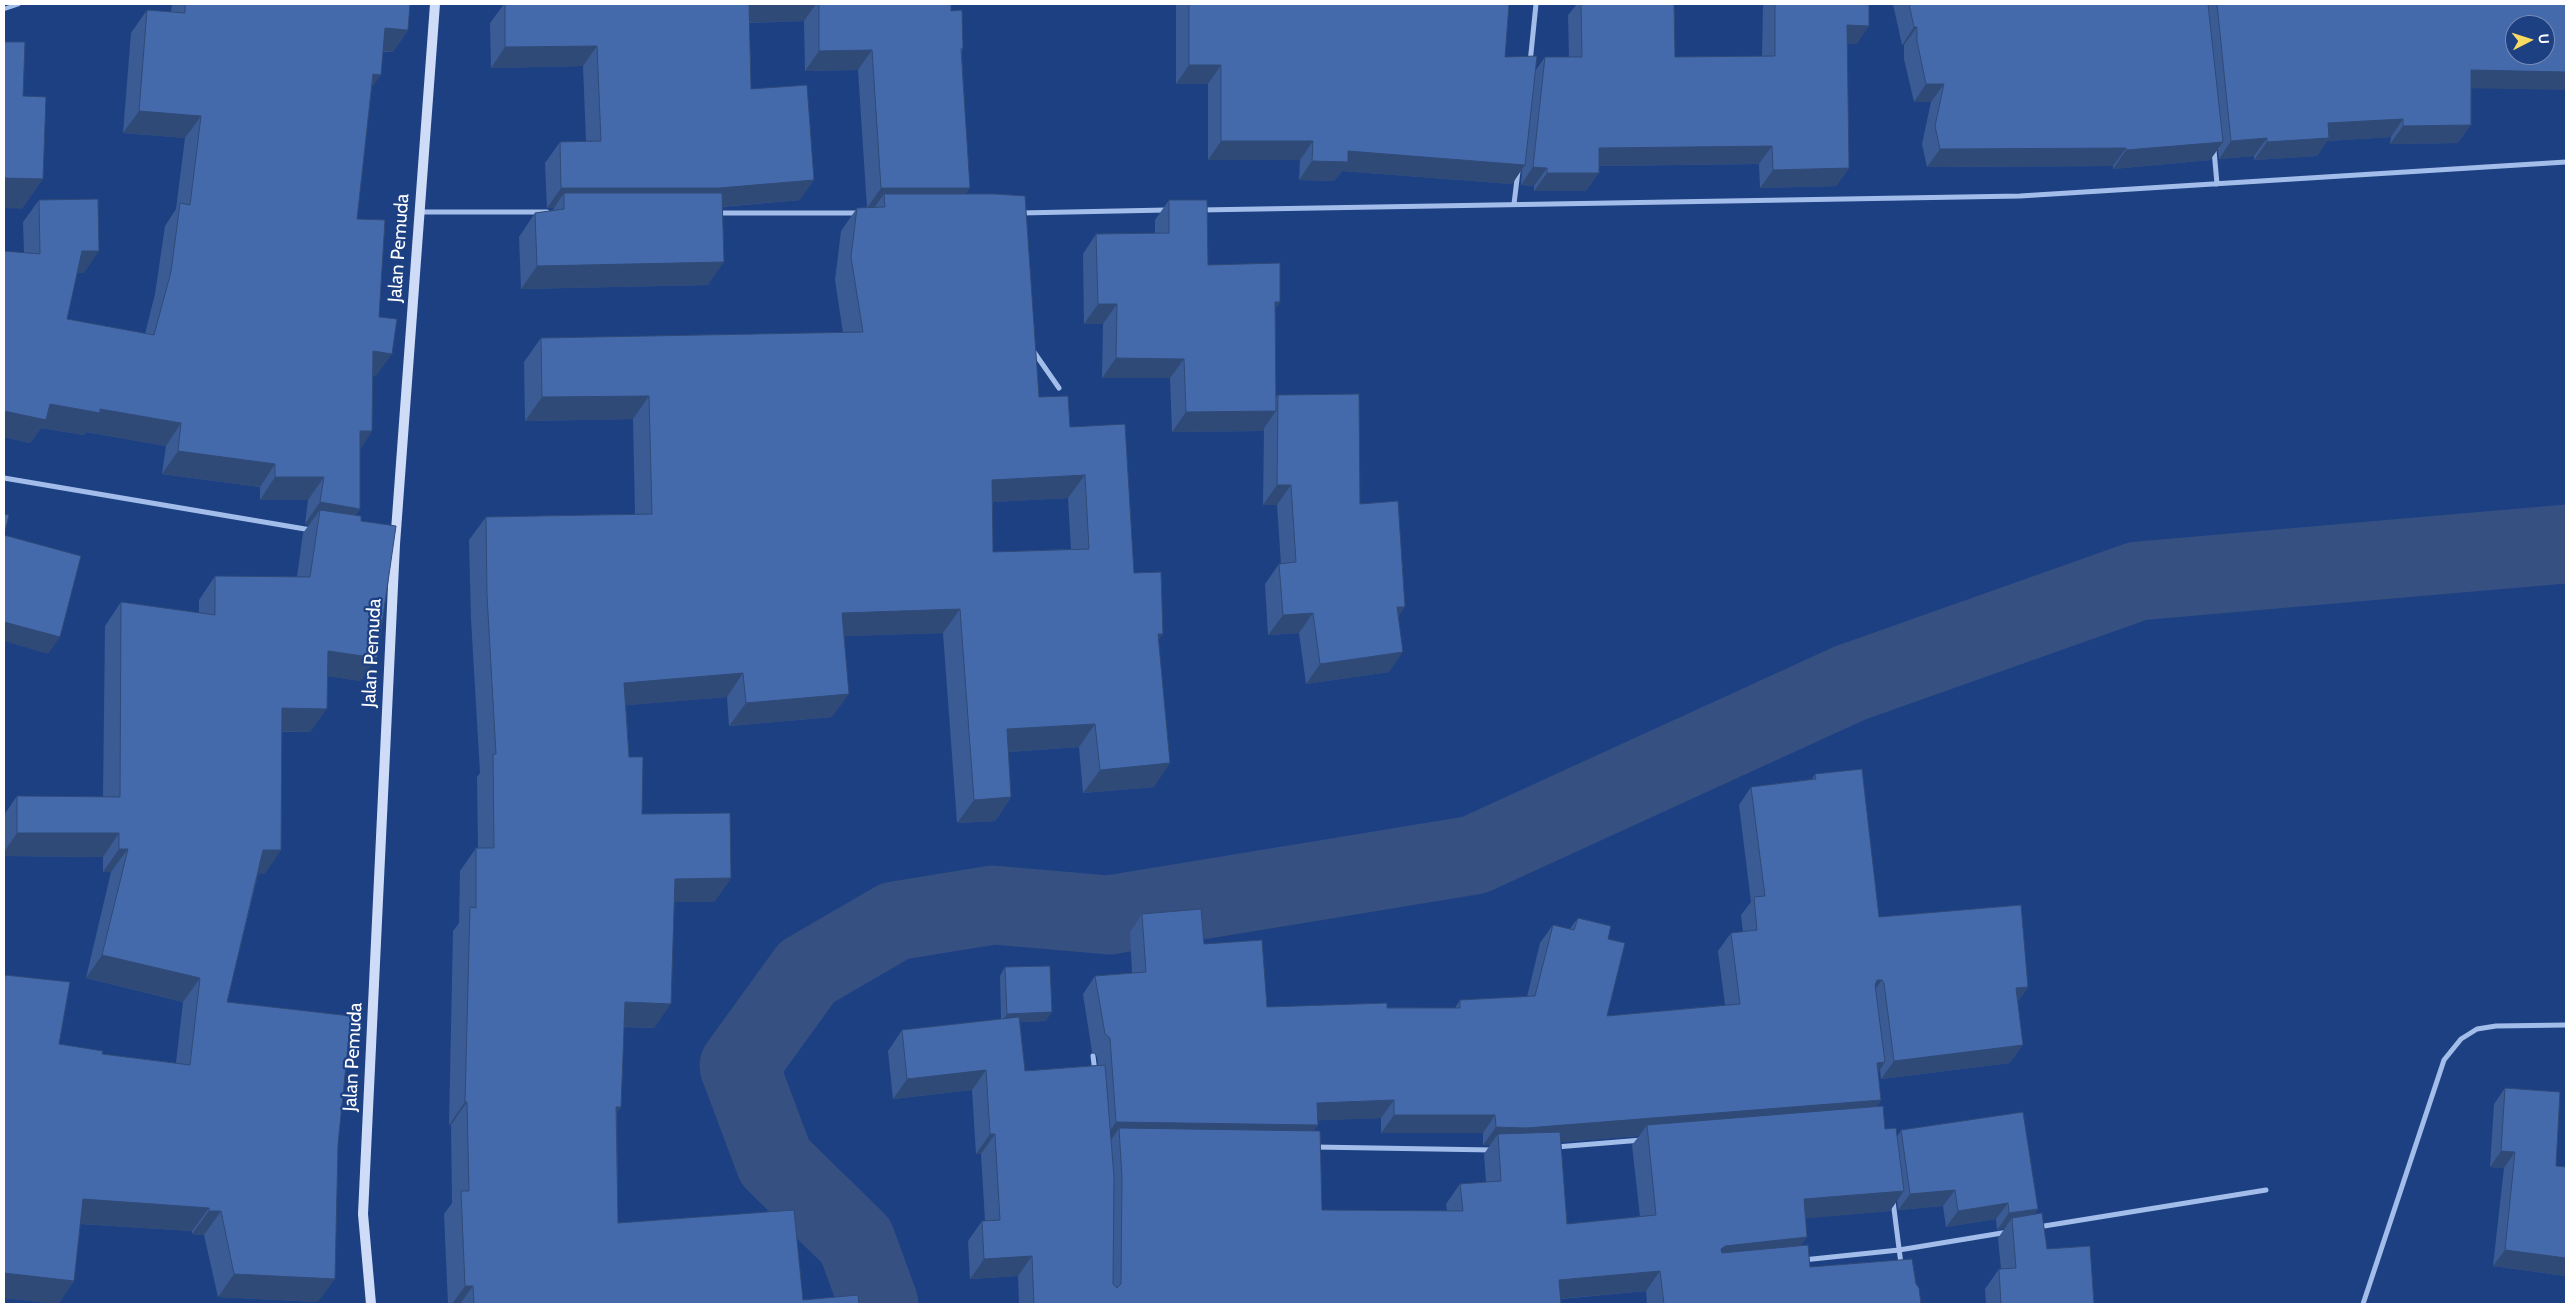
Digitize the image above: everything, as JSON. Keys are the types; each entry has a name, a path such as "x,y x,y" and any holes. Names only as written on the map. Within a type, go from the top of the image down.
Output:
{"main road":[{"name":"Jalan Pemuda","path":"371,1304 363,1214 390,544 435,4"}],"street":[{"path":"1529,71 1536,4"},
{"path":"2213,146 2217,184"},
{"path":"1188,210 2020,196 2566,162"},
{"path":"1514,204 1518,166"},
{"path":"1012,213 1178,210"},
{"path":"419,212 558,212"},
{"path":"707,212 866,213"},
{"path":"1020,213 1021,222"},
{"path":"1031,346 1038,362 1059,388"},
{"path":"4,478 317,531"},
{"path":"2363,1304 2444,1060 2461,1039 2477,1029 2496,1026 2566,1025"},
{"path":"1093,1056 1095,1075"},
{"path":"1554,1147 1653,1139"},
{"path":"1307,1147 1504,1150"},
{"path":"1891,1190 1902,1268"},
{"path":"2034,1228 2266,1190"},
{"path":"1800,1260 1899,1250 2015,1231"}],"lane":[{"path":"4,9 19,4"}],"building":[{"path":"185,4 410,4 408,30 385,28 381,75 373,74 357,219 385,220 379,317 397,319 392,354 373,351 372,431 360,431 360,509 320,502 324,477 275,477 275,464 178,451 181,423 100,409 100,413 50,404 46,420 4,411 4,251 40,254 39,200 98,199 99,251 82,251 67,319 154,335 171,272 180,203 190,205 201,116 139,111 147,10 185,13"},
{"path":"505,4 749,4 751,89 807,85 814,180 719,188 561,188 560,142 601,141 597,46 505,47"},
{"path":"819,4 951,4 951,11 962,10 963,48 961,49 970,188 881,188 872,50 819,51"},
{"path":"1189,4 1509,4 1505,57 1537,56 1525,165 1348,151 1348,162 1312,161 1313,141 1221,141 1221,65 1189,65"},
{"path":"1581,4 1674,4 1675,57 1775,56 1775,4 1869,4 1869,26 1847,25 1849,168 1773,170 1772,146 1599,148 1599,173 1547,173 1547,168 1533,167 1545,57 1582,57"},
{"path":"1909,4 2208,4 2223,142 2126,150 2126,148 1940,149 1935,126 1944,84 1926,84 1917,41 1917,27 1914,27"},
{"path":"2217,4 2566,4 2566,72 2471,70 2471,125 2403,126 2403,119 2328,123 2329,138 2267,142 2267,138 2231,141"},
{"path":"4,42 25,42 23,96 46,97 43,179 4,178"},
{"path":"564,193 722,193 724,262 537,266 535,213 564,209"},
{"path":"884,194 995,194 1025,196 1039,397 1068,396 1070,427 1125,424 1134,573 1161,572 1163,634 1158,634 1170,763 1100,770 1095,724 1007,729 1011,797 974,800 960,609 842,613 849,694 746,703 743,673 624,683 629,757 643,757 642,814 730,813 731,878 675,879 671,1004 625,1002 621,1107 616,1107 618,1223 794,1210 803,1300 858,1295 859,1304 474,1304 473,1286 465,1286 461,1191 469,1191 467,1102 465,1102 470,907 476,908 476,848 494,848 493,754 496,754 487,595 486,517 652,514 649,396 542,397 541,338 863,332 851,257 857,208 885,207","holes":["1085,475 1089,549 993,552 992,480"]},
{"path":"1169,200 1207,200 1208,265 1280,263 1280,302 1275,302 1276,411 1186,412 1184,359 1116,358 1117,304 1098,304 1096,234 1169,233"},
{"path":"1359,394 1360,504 1398,501 1405,607 1397,607 1403,652 1320,664 1313,613 1283,615 1279,564 1296,562 1291,485 1277,485 1278,395"},
{"path":"320,510 361,516 361,521 396,526 377,658 328,651 327,709 282,708 281,850 263,850 227,1002 351,1016 338,1144 335,1279 234,1274 221,1211 209,1211 209,1208 83,1199 74,1281 4,1273 5,975 70,982 59,1044 103,1051 102,1054 190,1065 200,978 102,955 128,849 119,849 119,833 17,833 17,796 120,797 121,602 215,615 215,576 310,577"},
{"path":"4,514 9,515 4,535"},
{"path":"4,535 81,556 60,637 4,622"},
{"path":"1862,769 1879,917 2021,905 2028,987 2016,988 2023,1045 1894,1061 1884,983 1882,980 1877,980 1875,985 1885,1062 1877,1063 1881,1100 1526,1128 1496,1127 1495,1115 1394,1115 1394,1100 1317,1103 1318,1125 1116,1122 1110,1038 1105,1034 1095,976 1146,972 1142,914 1201,909 1204,944 1262,940 1267,1007 1387,1003 1387,1008 1460,1008 1460,1000 1535,996 1553,925 1574,930 1578,918 1611,926 1608,939 1625,943 1607,1016 1740,1004 1731,933 1757,930 1754,897 1765,896 1751,787 1816,779 1815,774"},
{"path":"1050,966 1052,1012 1007,1014 1005,967"},
{"path":"1019,1017 1025,1071 1105,1065 1114,1177 1113,1284 1117,1288 1121,1284 1122,1177 1119,1128 1320,1131 1322,1210 1463,1211 1460,1184 1501,1181 1498,1134 1560,1132 1567,1224 1656,1215 1647,1125 1883,1106 1885,1129 1896,1128 1904,1191 1804,1199 1807,1237 1725,1246 1721,1249 1722,1253 1808,1245 1810,1267 1912,1259 1921,1304 1664,1304 1660,1271 1559,1280 1561,1304 1034,1304 1032,1256 984,1259 982,1221 1000,1220 995,1134 990,1134 986,1070 907,1079 902,1030"},
{"path":"2505,1088 2560,1092 2556,1166 2566,1167 2566,1258 2505,1250 2515,1152 2501,1151"},
{"path":"2023,1112 2038,1209 2009,1213 2008,1203 1958,1211 1955,1190 1910,1194 1901,1130"},
{"path":"2042,1213 2047,1249 2090,1246 2094,1304 2001,1304 1999,1269 2016,1268 2012,1218"}],"waterway":[{"path":"879,1304 856,1241 775,1162 739,1066 807,972 895,921 993,905 1109,915 1474,855 1850,683 2138,581 2566,544"}]}
